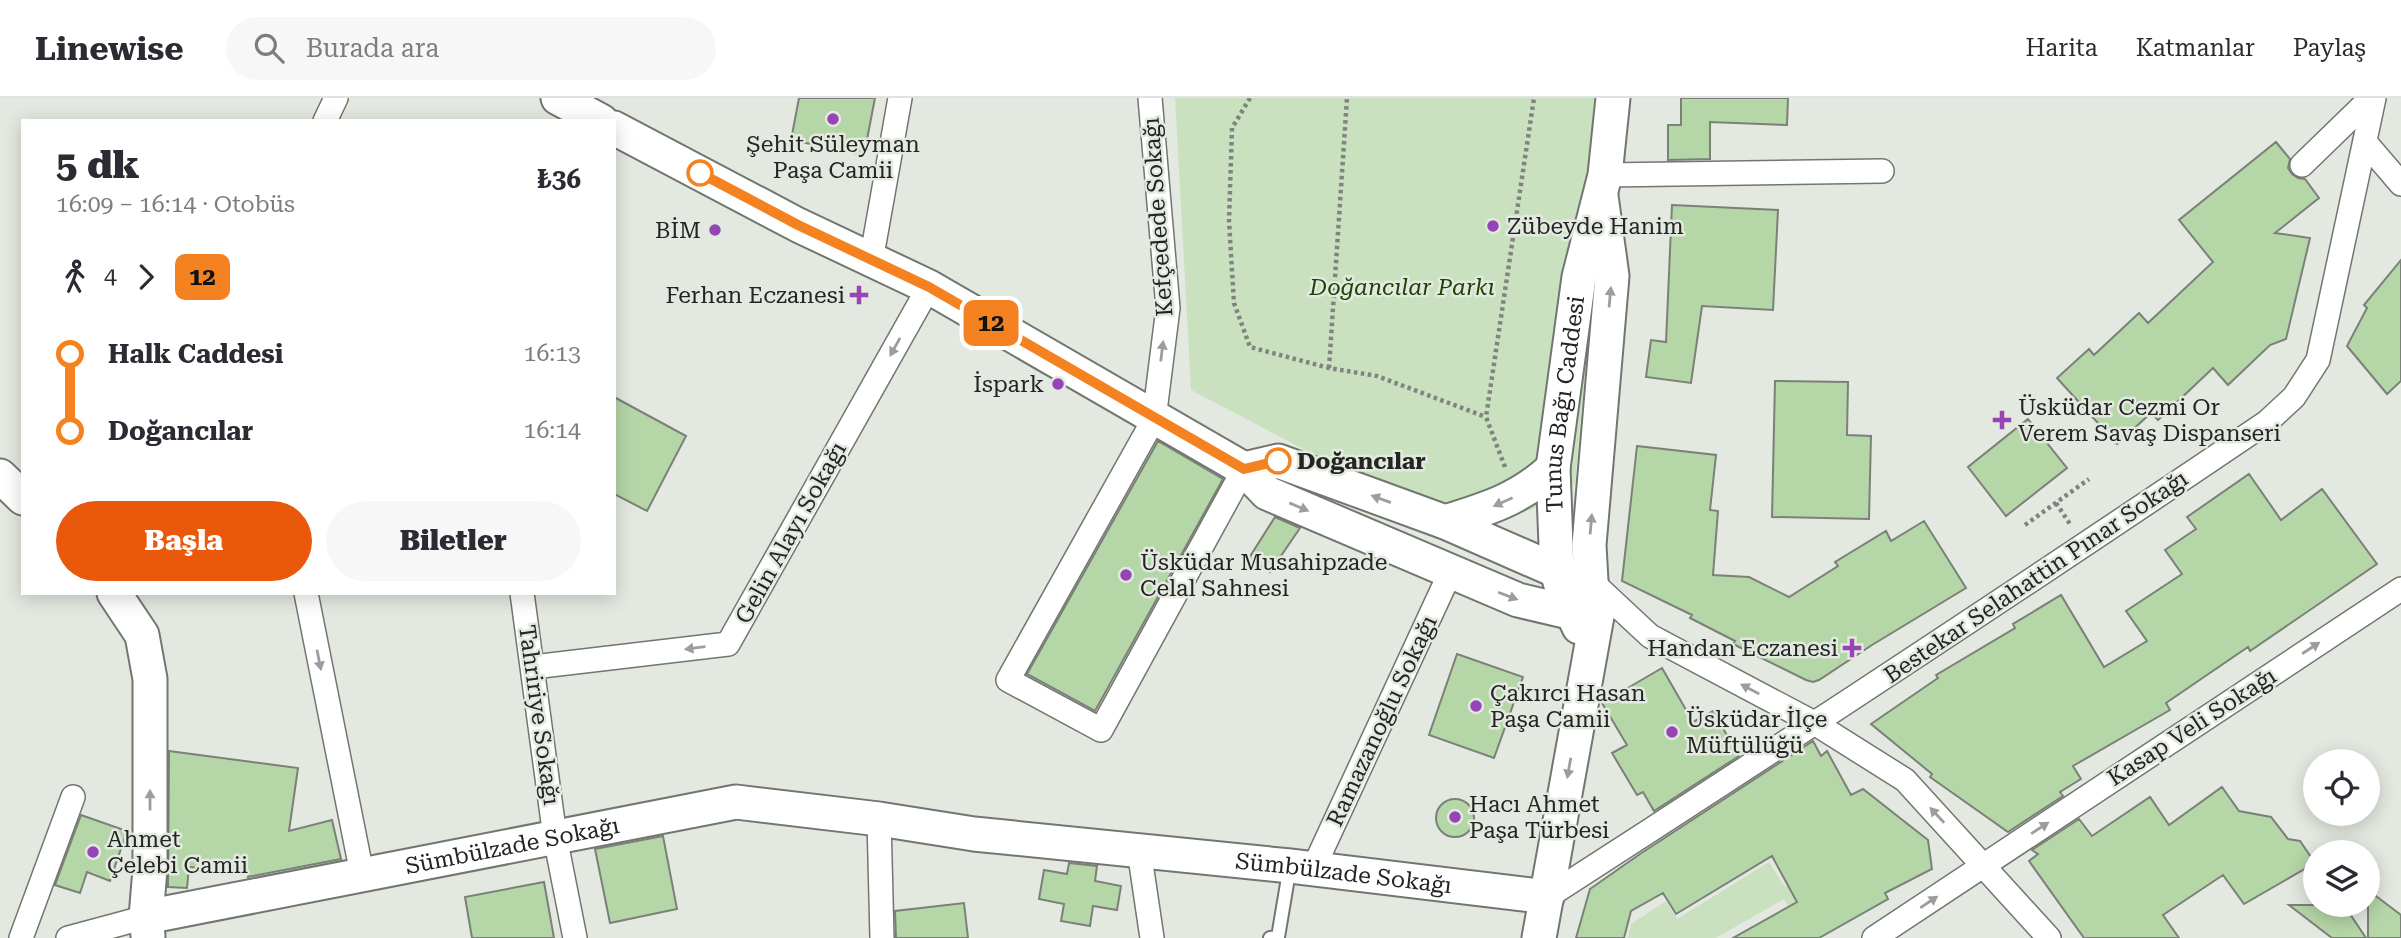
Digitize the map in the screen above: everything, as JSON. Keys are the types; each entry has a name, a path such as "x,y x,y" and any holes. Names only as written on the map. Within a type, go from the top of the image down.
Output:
{"main road":[{"path":"558,98 597,119"},
{"name":"Tunus Bağı Caddesi","path":"1585,614 1563,593 1557,571 1553,468 1579,277 1603,185 1613,98"},
{"path":"616,129 872,261 929,287 1244,469 1267,493 1518,600 1585,614 1589,652 1539,938"},
{"name":"Tunus Bağı Caddesi","path":"1585,614 1591,581 1589,545 1612,276 1603,185"},
{"path":"1244,469 1278,461 1445,523 1557,571 1591,581"},
{"path":"1445,523 1515,496 1534,486 1553,468"},
{"path":"0,476 21,496"},
{"path":"1445,523 1450,573"},
{"path":"115,595 142,635 150,679 150,869 147,927"},
{"name":"Sümbülzade Sokağı","path":"147,927 362,874 736,802 879,818 974,834 1139,850 1547,897"}],"street":[{"path":"326,119 336,98"},
{"path":"872,261 900,98"},
{"name":"Kefçedede Sokağı","path":"1150,98 1168,308 1154,419"},
{"path":"2302,165 2373,98"},
{"name":"Bestekar Selahattin Pınar Sokağı","path":"1547,897 1816,723 2267,422 2294,397 2318,360 2373,98"},
{"path":"2365,142 2401,184"},
{"path":"1603,185 1882,171"},
{"name":"Gelin Alayı Sokağı","path":"533,667 728,644 929,287"},
{"path":"1154,419 1007,680 1101,730 1244,469"},
{"name":"Ramazanoğlu Sokağı","path":"1301,868 1450,573"},
{"path":"1591,581 1650,636"},
{"name":"Kasap Veli Sokağı","path":"1874,938 2401,589"},
{"path":"306,595 362,874"},
{"name":"Tahririye Sokağı","path":"522,595 555,837 575,938"},
{"path":"1585,614 1650,636 1816,723 1905,780 2049,938"},
{"path":"21,938 73,797"},
{"path":"879,818 882,938"},
{"path":"1139,850 1152,938"},
{"path":"68,938 147,927"}],"lane":[{"path":"1269,938 1278,937 1301,868"}],"path":[{"path":"1250,98 1232,128 1229,220 1234,303 1250,347 1329,368 1377,376 1486,417"},
{"path":"1329,368 1347,98"},
{"path":"1509,477 1486,417 1534,98"},
{"path":"2025,525 2089,479"}],"green space":[{"name":"Doğancılar Parkı","path":"1175,98 1609,98 1575,484 1533,509 1486,522 1347,472 1191,390"},
{"path":"1769,862 1785,887 1800,878 1806,938 1784,899 1716,938 1628,938 1631,924 1666,901 1677,919"}],"building":[{"name":"Şehit Süleyman Paşa Camii","path":"799,98 875,98 864,155 791,140"},
{"path":"1681,98 1788,98 1787,125 1710,122 1710,159 1668,160 1668,125 1681,125"},
{"path":"2276,142 2290,159 2288,168 2292,174 2305,179 2319,198 2275,233 2310,238 2286,339 2270,345 2228,385 2213,368 2158,420 2151,413 2117,444 2057,378 2089,349 2094,355 2139,313 2148,323 2213,262 2179,220"},
{"path":"1672,205 1778,210 1773,310 1702,306 1691,383 1646,377 1651,340 1666,342"},
{"path":"2401,260 2401,381 2387,394 2347,346 2367,308 2364,305"},
{"path":"1775,381 1848,382 1847,435 1871,436 1869,519 1772,517"},
{"path":"616,398 686,436 647,511 616,495"},
{"path":"2028,419 2067,468 2006,516 1968,467"},
{"name":"Üsküdar Musahipzade Celal Sahnesi","path":"1158,441 1223,479 1095,711 1027,674"},
{"path":"1637,446 1716,455 1710,510 1718,511 1713,575 1749,577 1789,597 1838,566 1835,562 1886,531 1891,541 1924,521 1966,588 1819,680 1806,680 1733,644 1735,641 1690,618 1692,615 1622,581"},
{"path":"2249,474 2281,520 2322,489 2377,564 2250,651 2248,647 2166,703 2170,710 2073,766 2081,779 2060,792 2063,796 2008,832 1930,777 1932,774 1871,724 1938,678 1936,675 2015,628 2013,624 2061,595 2104,667 2147,641 2126,611 2182,574 2165,550 2196,529 2187,517"},
{"path":"1275,517 1300,528 1270,572 1249,558"},
{"name":"Çakırcı Hasan Paşa Camii","path":"1457,654 1523,677 1494,758 1429,735"},
{"name":"Üsküdar İlçe Müftülüğü","path":"1662,668 1693,722 1713,711 1739,756 1654,811 1643,792 1637,795 1612,753 1627,745 1602,703"},
{"path":"1813,741 1821,756 1827,751 1851,795 1863,789 1928,840 1932,869 1885,893 1888,899 1819,938 1733,938 1797,902 1772,856 1676,914 1663,893 1631,911 1624,938 1576,938 1590,889"},
{"path":"169,751 298,768 289,831 332,820 341,859 248,877 249,872 189,867 187,888 168,887"},
{"path":"2222,787 2239,811 2271,817 2288,839 2300,841 2303,845 2303,870 2244,904 2223,875 2163,915 2179,938 2084,938 2029,861 2038,854 2032,850 2079,819 2092,836 2150,797 2169,825"},
{"name":"Hacı Ahmet Paşa Türbesi","path":"1455,799 1469,804 1474,818 1469,832 1455,837 1441,832 1436,818 1441,804"},
{"name":"Ahmet Çelebi Camii","path":"81,815 127,831 110,881 87,872 80,893 55,885"},
{"path":"663,836 677,909 610,923 595,849"},
{"path":"1069,863 1097,866 1095,881 1121,886 1117,910 1093,906 1090,926 1061,921 1064,904 1039,899 1044,870 1067,874"},
{"path":"544,882 554,938 472,938 465,897"},
{"path":"2380,899 2401,915 2401,938 2368,938 2368,917 2380,917"},
{"path":"964,903 968,938 896,938 895,911"},
{"path":"2289,905 2303,905 2303,916"},
{"path":"2305,917 2352,917 2366,938 2332,938"}],"bus line":[{"name":"12","path":"700,173 798,225 929,287 1244,469 1278,461"}],"place":[{"name":"Şehit Süleyman Paşa Camii","path":"833,119"},
{"name":"Zübeyde Hanim","path":"1493,226"},
{"name":"BİM","path":"715,230"},
{"name":"Ferhan Eczanesi","path":"859,295"},
{"name":"İspark","path":"1058,384"},
{"name":"Üsküdar Cezmi Or Verem Savaş Dispanseri","path":"2002,420"},
{"name":"Doğancılar","path":"1278,461"},
{"name":"Üsküdar Musahipzade Celal Sahnesi","path":"1126,575"},
{"name":"Handan Eczanesi","path":"1852,648"},
{"name":"Çakırcı Hasan Paşa Camii","path":"1476,706"},
{"name":"Üsküdar İlçe Müftülüğü","path":"1672,732"},
{"name":"Hacı Ahmet Paşa Türbesi","path":"1455,817"},
{"name":"Ahmet Çelebi Camii","path":"93,852"}]}
